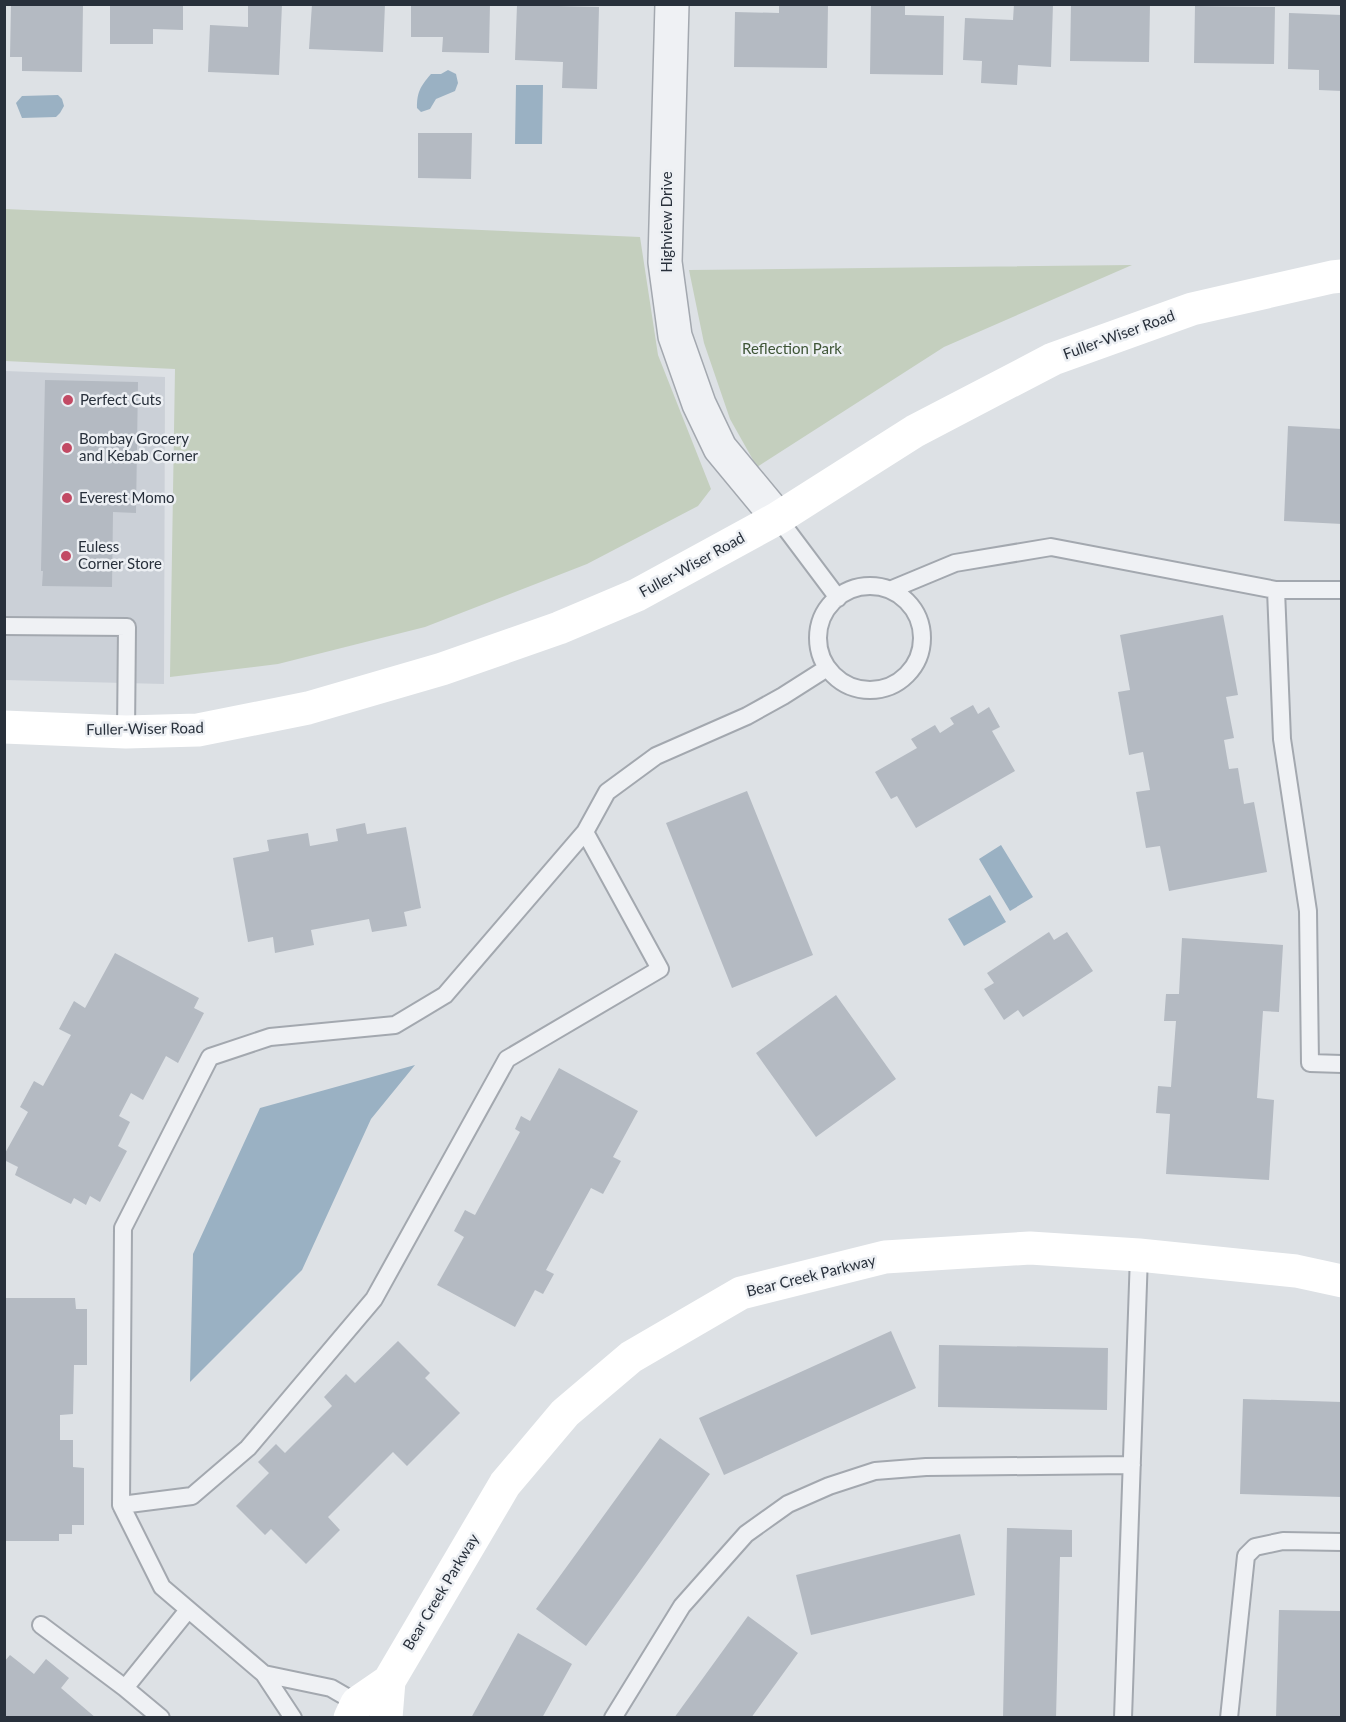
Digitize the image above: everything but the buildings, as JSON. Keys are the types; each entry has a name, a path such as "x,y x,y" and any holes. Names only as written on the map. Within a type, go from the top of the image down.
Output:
{"street":[{"name":"Highview Drive","path":"672,4 665,262 675,336 699,404 720,448 778,518"},
{"name":"Fuller-Wiser Road","path":"4,727 126,732 198,730 297,710 442,669 559,628 637,595 778,518 915,431 1053,359 1191,309 1341,276"},
{"name":"Bear Creek Parkway","path":"368,1714 505,1484 565,1413 632,1356 741,1293 885,1257 1030,1248 1139,1255 1296,1271 1341,1281"}],"lane":[{"path":"778,518 838,598"},
{"path":"890,590 955,563 1051,548 1276,590 1341,590"},
{"path":"876,586 890,590 905,599 916,613 922,630 922,648 916,664 904,678 890,687 872,691 855,688 839,680 827,668 820,653 818,638 821,623 828,609 850,590 876,586"},
{"path":"1276,590 1282,739 1308,911 1310,1063 1341,1064"},
{"path":"4,626 127,627 126,732"},
{"path":"293,1718 264,1674 162,1587 121,1505 123,1228 210,1057 270,1037 395,1025 445,994 585,832 607,792 656,756 747,716 827,668"},
{"path":"121,1505 192,1496 248,1448 374,1299 507,1059 660,969 585,832"},
{"path":"1123,1718 1139,1255"},
{"path":"613,1718 682,1606 746,1534 788,1504 829,1486 875,1471 926,1467 1132,1466"},
{"path":"1229,1718 1246,1556 1255,1547 1283,1541 1341,1542"},
{"path":"124,1688 188,1610"},
{"path":"41,1625 161,1718"},
{"path":"264,1674 331,1688 368,1714"}],"shaded area":[{"path":"5,371 165,377 164,684 5,680"}],"green space":[{"path":"5,209 640,237 658,355 711,489 698,506 587,564 425,627 278,664 170,677 175,369 5,361"},
{"name":"Reflection Park","path":"1132,265 944,347 757,467 730,419 704,343 689,270"}],"water":[{"path":"448,70 456,74 458,83 455,91 436,99 430,109 421,112 417,108 417,102 422,86 431,74 441,74"},
{"path":"516,85 543,85 542,144 515,144"},
{"path":"58,95 64,106 56,117 22,118 16,103 22,96"},
{"path":"1001,845 1033,897 1010,911 979,859"},
{"path":"990,895 1006,922 964,946 948,919"},
{"path":"415,1065 371,1119 302,1270 190,1382 193,1254 260,1108"}],"place":[{"name":"Perfect Cuts","path":"68,400"},
{"name":"Bombay Grocery and Kebab Corner","path":"67,448"},
{"name":"Everest Momo","path":"67,498"},
{"name":"Euless Corner Store","path":"66,556"}]}
